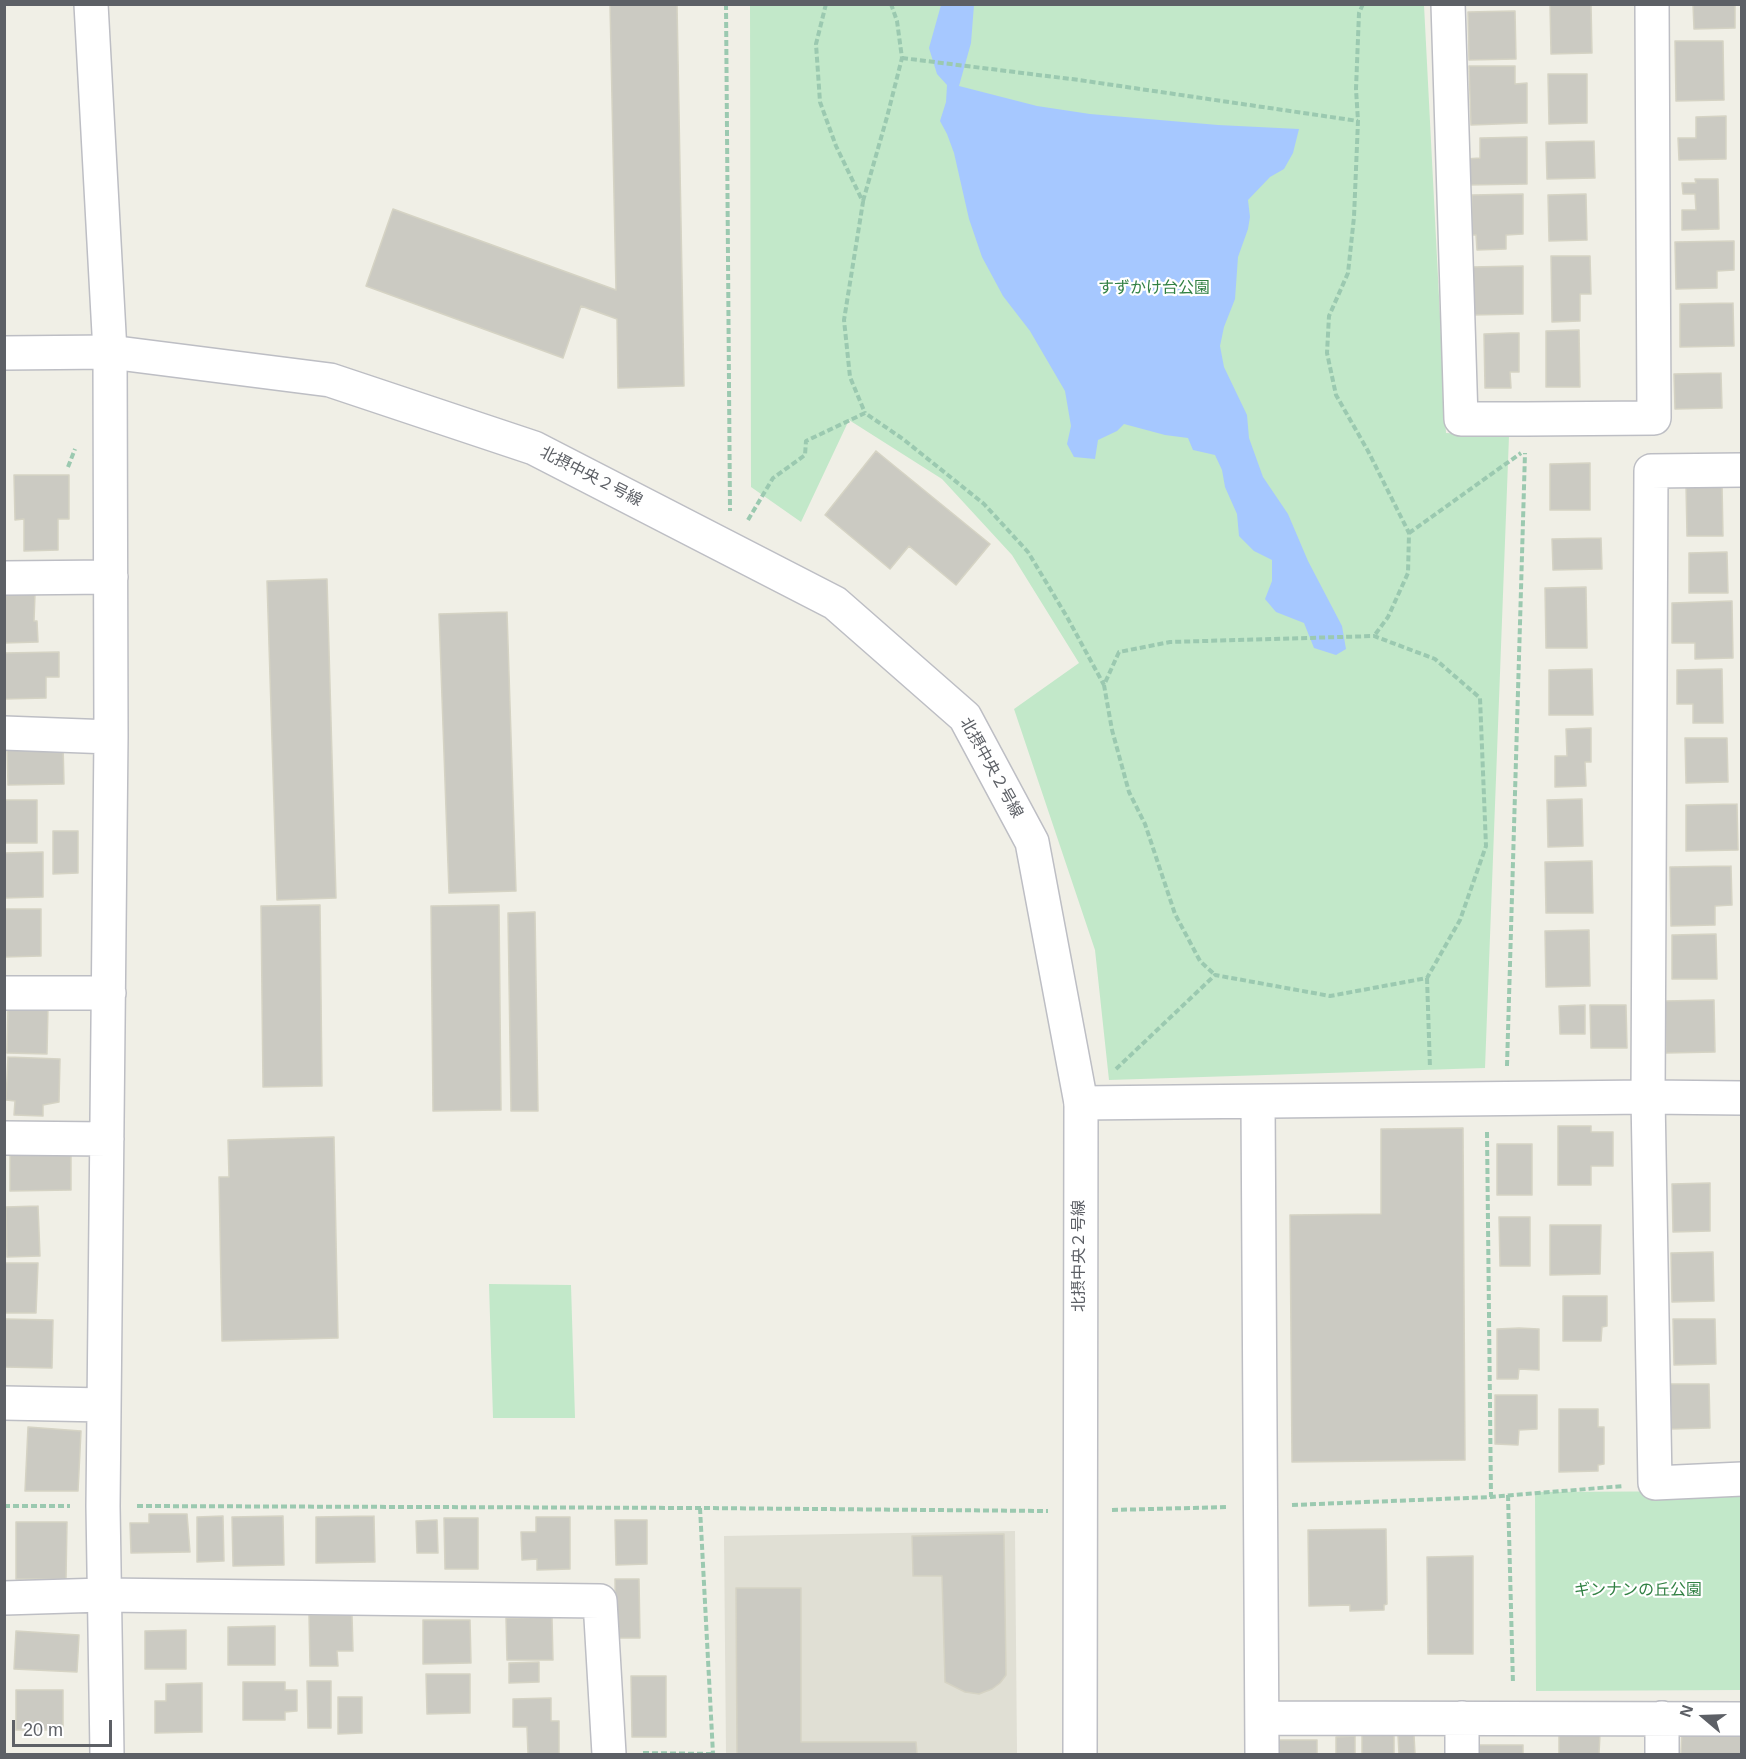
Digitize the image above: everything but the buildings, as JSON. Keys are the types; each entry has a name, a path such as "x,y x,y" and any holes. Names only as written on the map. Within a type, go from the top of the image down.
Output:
{"street":[{"path":"91,4 110,352 111,737 103,1506 107,1755"},
{"path":"1448,4 1461,419 1538,419 1654,418 1652,4"},
{"name":"北摂中央２号線","path":"4,353 110,352 330,380 534,447 834,603 965,717 1032,842 1081,1103 1080,1755"},
{"path":"1742,470 1651,471 1648,1097 1655,1483 1742,1479"},
{"path":"4,578 111,577"},
{"path":"4,733 111,737"},
{"path":"4,993 109,993"},
{"path":"1081,1103 1742,1098"},
{"path":"1258,1102 1262,1755"},
{"path":"4,1138 107,1140"},
{"path":"4,1403 104,1405"},
{"path":"4,1598 103,1595 600,1601 609,1754"},
{"path":"1262,1718 1742,1719"},
{"path":"1662,1718 1662,1755"},
{"path":"1462,1719 1462,1755"}],"path":[{"path":"726,4 731,550"},
{"path":"826,4 816,44 820,102 836,146 863,202"},
{"path":"891,4 897,21 902,58 885,128 863,202 844,320 850,377 865,413 903,439 984,504 1028,552 1067,616 1104,685 1112,730 1129,792 1145,824 1174,914 1200,961 1215,975 1330,996 1427,978"},
{"path":"1361,4 1356,89 1358,121 1354,217 1348,273 1329,316 1327,353 1336,395 1368,451 1409,533 1408,573 1388,617 1374,636"},
{"path":"902,58 1079,80 1358,121"},
{"path":"731,550 773,478 806,455 806,441 865,413"},
{"path":"1409,533 1525,450 1496,1099 1491,1497"},
{"path":"1104,685 1119,652 1170,642 1374,636 1435,659 1480,698 1486,846 1460,920 1427,978 1431,1100"},
{"path":"1081,1103 1215,975"},
{"path":"4,1506 1079,1511 1491,1497 1655,1483"},
{"path":"1509,1495 1514,1718"},
{"path":"609,1754 713,1754 700,1508"}],"shaded area":[{"path":"1015,1531 1017,1754 726,1754 724,1536"}],"green space":[{"name":"すずかけ台公園","path":"750,5 1424,5 1446,433 1509,436 1485,1068 1109,1080 1095,950 1014,709 1079,663 1012,555 942,479 849,420 801,522 751,487"},
{"path":"489,1284 571,1285 575,1418 493,1418"},
{"name":"ギンナンの丘公園","path":"1741,1491 1741,1690 1536,1691 1535,1492"}],"water":[{"path":"941,5 974,5 971,43 959,86 1037,106 1090,114 1218,125 1299,129 1293,153 1284,169 1270,177 1248,200 1250,217 1238,257 1235,299 1224,327 1220,346 1224,367 1247,415 1249,438 1263,477 1288,514 1308,561 1342,626 1346,649 1336,655 1314,648 1304,623 1276,612 1265,599 1272,581 1272,560 1254,551 1239,536 1237,514 1225,487 1222,470 1215,455 1193,450 1188,438 1165,435 1124,424 1117,431 1098,440 1095,459 1074,457 1067,444 1071,426 1065,391 1030,331 1003,296 982,257 969,219 954,153 940,121 946,102 947,85 937,74 929,48"}]}
